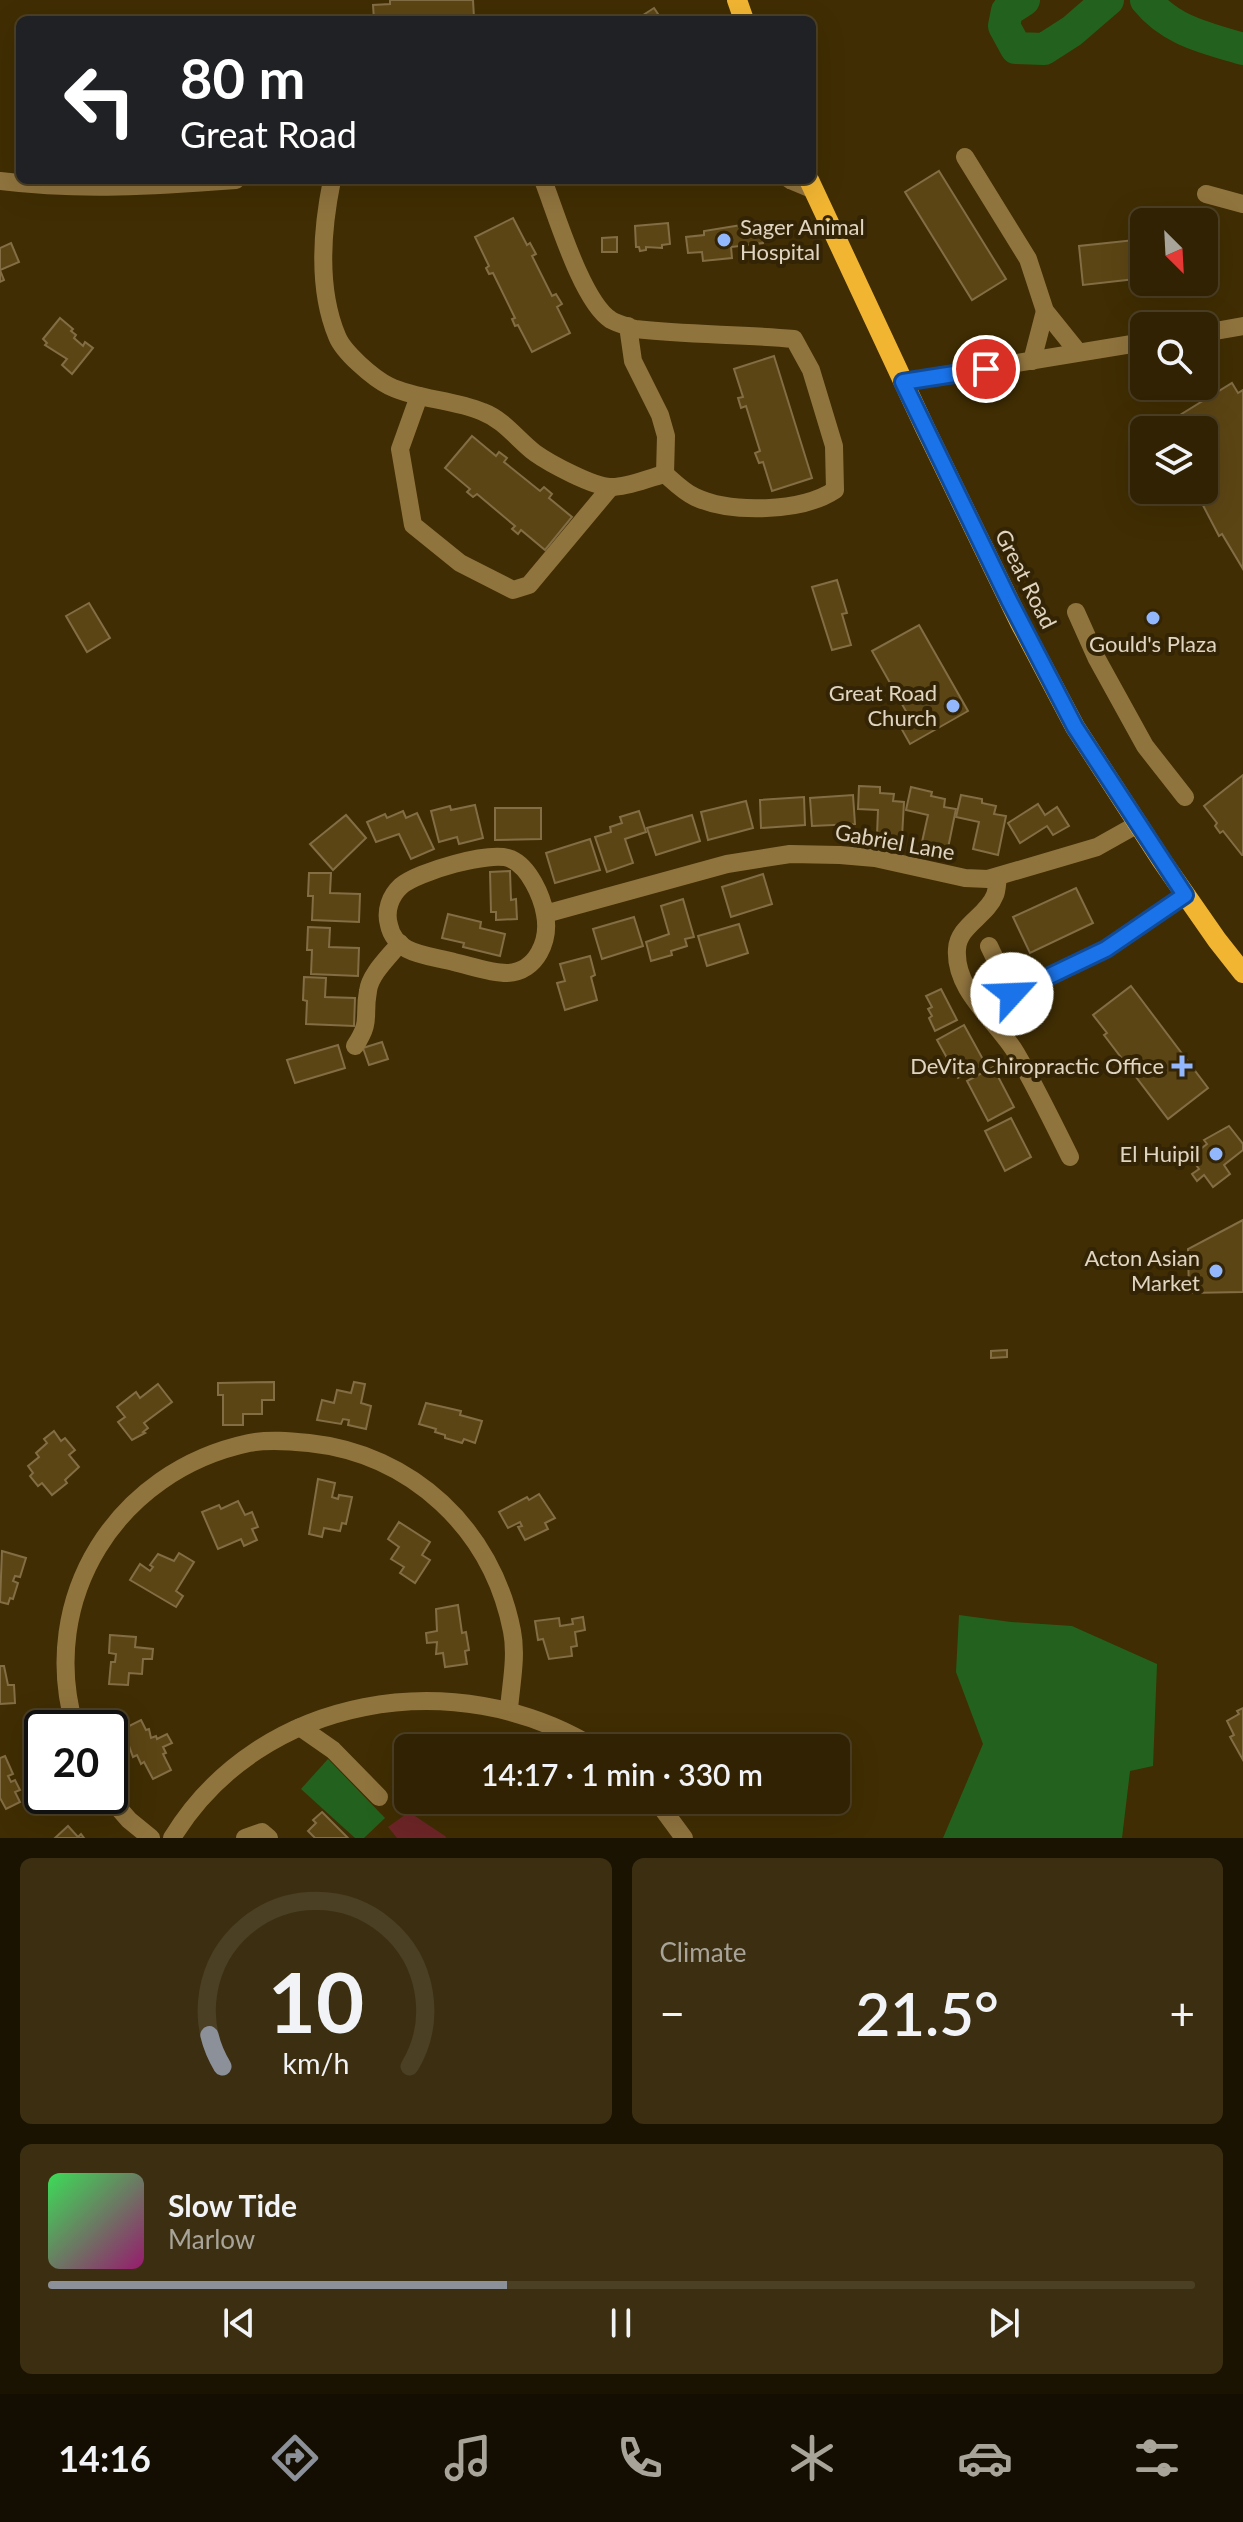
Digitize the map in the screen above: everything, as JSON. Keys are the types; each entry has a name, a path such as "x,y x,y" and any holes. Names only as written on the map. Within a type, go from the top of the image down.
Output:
{"main road":[{"name":"Great Road","path":"812,185 903,382 1062,702 1086,745 1185,895 1243,973"}],"street":[{"path":"965,157 1028,259 1045,311 1078,352"},
{"path":"24,184 99,188 168,184"},
{"path":"331,184 324,218 328,301 337,339 362,366 388,386 483,412 508,427 535,452 561,469 610,488 665,474"},
{"path":"545,184 596,306 611,320 682,335 738,333 794,339 811,370 834,446 835,490 799,506 740,507 695,497 665,474"},
{"path":"1206,194 1243,204"},
{"path":"1032,361 1045,311"},
{"path":"628,326 633,361 660,415 666,436 665,474"},
{"path":"1218,330 1243,326"},
{"path":"903,382 1130,344"},
{"path":"419,396 400,449 413,525 460,563 513,590 529,585 610,488"},
{"path":"1076,612 1097,659 1145,746 1185,797"},
{"name":"Gabriel Lane","path":"545,914 719,866 767,856 840,855 891,861 965,878 998,877 1097,847 1138,824"},
{"path":"483,857 505,857 522,868 537,891 545,914 547,930 539,954 526,967 513,972 495,972 417,953 400,943 391,931 388,917 390,902 409,881 483,857"},
{"path":"998,877 995,895 984,914 961,934 957,948 959,967 967,988 1017,1055 1070,1157"},
{"path":"989,946 1012,994 1106,949 1185,895"},
{"path":"355,1046 365,1030 368,989 400,943"},
{"path":"72,1710 65,1666 67,1634 75,1596 89,1561 107,1533 133,1502 160,1480 189,1463 251,1442 288,1440 350,1449 383,1461 418,1482 447,1506 465,1527 482,1552 507,1609 514,1655 509,1709"},
{"path":"172,1838 199,1802 245,1760 300,1727 351,1709 380,1704 437,1702 509,1709 570,1734"},
{"path":"300,1727 333,1750 379,1797"},
{"path":"124,1814 151,1838"},
{"path":"666,1814 684,1838"},
{"path":"245,1838 262,1832 269,1838"}],"shaded area":[{"path":"959,1615 1072,1626 1157,1664 1153,1766 1130,1771 1122,1838 943,1838 983,1744 956,1672"},
{"path":"328,1759 385,1818 364,1838 355,1838 301,1789"},
{"path":"406,1814 412,1814 446,1838 397,1838 388,1827"}],"building":[{"path":"390,0 473,0 474,16 374,16 373,5 390,4"},
{"path":"654,8 659,16 642,16"},
{"path":"939,171 1006,279 972,300 905,192"},
{"path":"513,218 527,245 530,243 536,254 532,256 552,296 556,294 562,304 557,307 570,333 532,352 518,325 515,326 512,319 515,318 493,273 489,274 486,268 489,266 475,237"},
{"name":"Sager Animal Hospital","path":"760,222 763,243 731,247 732,258 703,261 702,252 688,253 686,237"},
{"path":"668,223 670,244 662,245 662,248 646,247 646,250 640,251 636,247 635,226"},
{"path":"617,237 617,252 602,252 602,238"},
{"path":"1130,241 1130,280 1083,285 1079,246"},
{"path":"11,243 19,262 0,270 0,248"},
{"path":"60,318 73,329 74,338 83,346 85,342 93,348 72,374 62,365 67,359 45,345 47,343 43,339"},
{"path":"774,356 812,478 772,491 763,462 759,463 755,453 760,451 746,406 741,408 738,398 743,397 734,369"},
{"path":"1232,383 1238,393 1243,390 1243,569 1222,534 1219,536 1202,504 1218,504 1218,416 1178,416 1204,400 1218,400 1218,392"},
{"path":"472,436 496,456 499,452 507,458 504,462 540,491 544,487 552,494 549,498 572,517 545,550 521,530 518,534 512,529 515,526 477,494 473,497 467,492 470,489 445,468"},
{"path":"837,580 847,613 842,614 851,645 832,650 812,587"},
{"path":"89,603 110,638 87,652 66,616"},
{"path":"919,625 968,711 910,744 896,719 907,713 872,651"},
{"path":"1243,775 1242,855 1223,831 1220,833 1215,826 1217,823 1204,806"},
{"path":"859,786 880,787 880,793 894,794 893,801 904,802 902,837 877,835 878,810 858,809"},
{"path":"911,787 932,792 931,796 945,799 944,807 956,809 948,848 922,842 928,815 906,810"},
{"path":"853,795 855,824 812,826 810,798"},
{"path":"961,795 982,799 982,803 996,806 994,814 1006,816 998,855 973,849 979,822 956,817"},
{"path":"804,797 805,825 761,828 760,800"},
{"path":"746,801 753,828 708,840 701,812"},
{"path":"1038,804 1045,815 1057,807 1069,826 1053,835 1047,826 1020,843 1008,823"},
{"path":"475,805 483,838 459,844 457,837 439,842 431,811"},
{"path":"495,808 541,808 541,839 495,840"},
{"path":"403,811 406,818 417,813 434,849 411,859 399,834 376,842 367,822"},
{"path":"639,811 646,832 625,839 633,863 607,872 595,837 611,832 610,827 622,823 620,817"},
{"path":"346,815 366,838 333,870 310,844"},
{"path":"692,815 700,841 656,855 647,828"},
{"path":"590,839 600,870 555,883 546,853"},
{"path":"510,871 511,900 516,899 517,919 496,920 496,912 491,912 490,872"},
{"path":"309,873 331,873 330,893 360,894 359,922 312,920 313,896 308,896"},
{"path":"763,874 772,904 731,917 722,887"},
{"path":"1076,888 1093,923 1030,953 1013,917"},
{"path":"683,899 694,937 685,939 687,946 671,951 672,955 651,961 646,942 669,934 661,906"},
{"path":"448,914 481,922 480,928 505,934 500,956 442,938"},
{"path":"634,917 643,946 602,959 593,929"},
{"path":"739,924 748,953 707,966 698,936"},
{"path":"308,927 330,928 329,947 359,948 358,976 311,974 312,950 307,950"},
{"path":"590,956 597,1000 565,1010 557,983 565,981 560,964"},
{"path":"304,977 326,978 325,997 355,998 354,1026 306,1024"},
{"path":"1131,986 1208,1088 1168,1119 1104,1035 1107,1033 1093,1015"},
{"path":"941,989 957,1020 935,1031 929,1018 932,1016 928,1009 932,1007 926,996"},
{"path":"964,1025 985,1063 958,1078 937,1040"},
{"path":"382,1042 388,1059 369,1065 363,1048"},
{"path":"338,1045 345,1068 295,1083 287,1060"},
{"path":"993,1067 1014,1107 988,1121 967,1081"},
{"path":"1011,1118 1031,1157 1005,1171 985,1131"},
{"name":"El Huipil","path":"1229,1126 1243,1144 1243,1150 1224,1165 1230,1174 1213,1187 1204,1175 1197,1181 1192,1174 1199,1169 1190,1157 1207,1144 1204,1140"},
{"name":"Acton Asian Market","path":"1243,1220 1243,1292 1189,1293 1188,1249"},
{"path":"1007,1350 1007,1357 991,1358 991,1351"},
{"path":"274,1382 274,1400 262,1400 262,1414 243,1414 243,1425 223,1425 223,1395 218,1395 218,1383"},
{"path":"354,1382 365,1384 361,1403 371,1406 366,1429 348,1425 349,1420 343,1419 341,1424 317,1420 322,1400 334,1403 337,1390 351,1393"},
{"path":"158,1384 172,1402 144,1423 148,1428 145,1433 132,1440 118,1422 125,1417 117,1407 136,1392 140,1398"},
{"path":"426,1403 461,1411 460,1415 482,1421 475,1443 445,1438 445,1435 435,1432 436,1429 419,1424"},
{"path":"54,1431 61,1441 65,1438 75,1450 69,1455 79,1467 65,1480 67,1483 52,1495 42,1483 38,1486 30,1476 33,1473 28,1466 39,1457 36,1453 47,1443 44,1439"},
{"path":"318,1479 335,1483 332,1497 352,1497 346,1524 342,1523 340,1531 324,1528 322,1537 309,1534"},
{"path":"539,1494 555,1518 545,1523 548,1529 525,1540 518,1527 522,1526 520,1522 508,1528 499,1512"},
{"path":"238,1501 245,1515 252,1512 258,1527 252,1529 257,1540 244,1546 241,1539 218,1549 202,1512 219,1505 221,1509"},
{"path":"399,1522 430,1542 422,1555 430,1560 415,1583 400,1573 404,1567 391,1559 399,1547 388,1539"},
{"path":"2,1551 26,1558 20,1577 15,1576 13,1581 18,1583 8,1604 0,1602"},
{"path":"179,1553 194,1562 176,1591 183,1596 176,1607 130,1580 140,1564 150,1571 153,1567 150,1565 158,1554 174,1561"},
{"path":"458,1605 462,1633 466,1632 469,1650 465,1651 467,1664 445,1667 443,1653 436,1654 437,1642 427,1643 426,1633 437,1631 436,1609"},
{"path":"583,1617 585,1630 575,1632 577,1646 571,1647 572,1656 549,1659 543,1639 538,1640 535,1621 559,1618 560,1626 573,1624 572,1619"},
{"path":"110,1635 136,1637 135,1647 153,1649 152,1659 143,1659 142,1674 129,1673 128,1685 109,1684 111,1662 115,1662 116,1654 109,1653"},
{"path":"0,1666 4,1666 8,1685 14,1685 15,1703 0,1704"},
{"path":"1243,1708 1243,1760 1230,1737 1234,1735 1227,1721"},
{"path":"141,1720 146,1730 149,1729 151,1738 156,1736 157,1739 167,1734 172,1743 163,1747 166,1753 163,1754 171,1770 153,1779 144,1762 141,1764 137,1755 133,1757 128,1743 128,1726"},
{"path":"5,1756 13,1774 8,1776 11,1782 15,1780 20,1790 15,1792 20,1802 6,1809 0,1798 0,1758"},
{"path":"322,1812 348,1838 315,1838 308,1831 316,1823 313,1820"},
{"path":"68,1826 78,1837 81,1834 84,1838 55,1838"}],"waterway":[{"path":"1024,0 1007,11 1004,26 1016,48 1044,49 1072,31 1108,0"},
{"path":"1146,0 1178,26 1243,49"}],"place":[{"name":"Sager Animal Hospital","path":"724,240"},
{"name":"Gould's Plaza","path":"1153,618"},
{"name":"Great Road Church","path":"953,706"},
{"name":"DeVita Chiropractic Office","path":"1182,1066"},
{"name":"El Huipil","path":"1216,1154"},
{"name":"Acton Asian Market","path":"1216,1271"}],"route":[{"path":"986,369 903,382 1009,600 1075,727 1185,895 1106,949 1012,994"}]}
